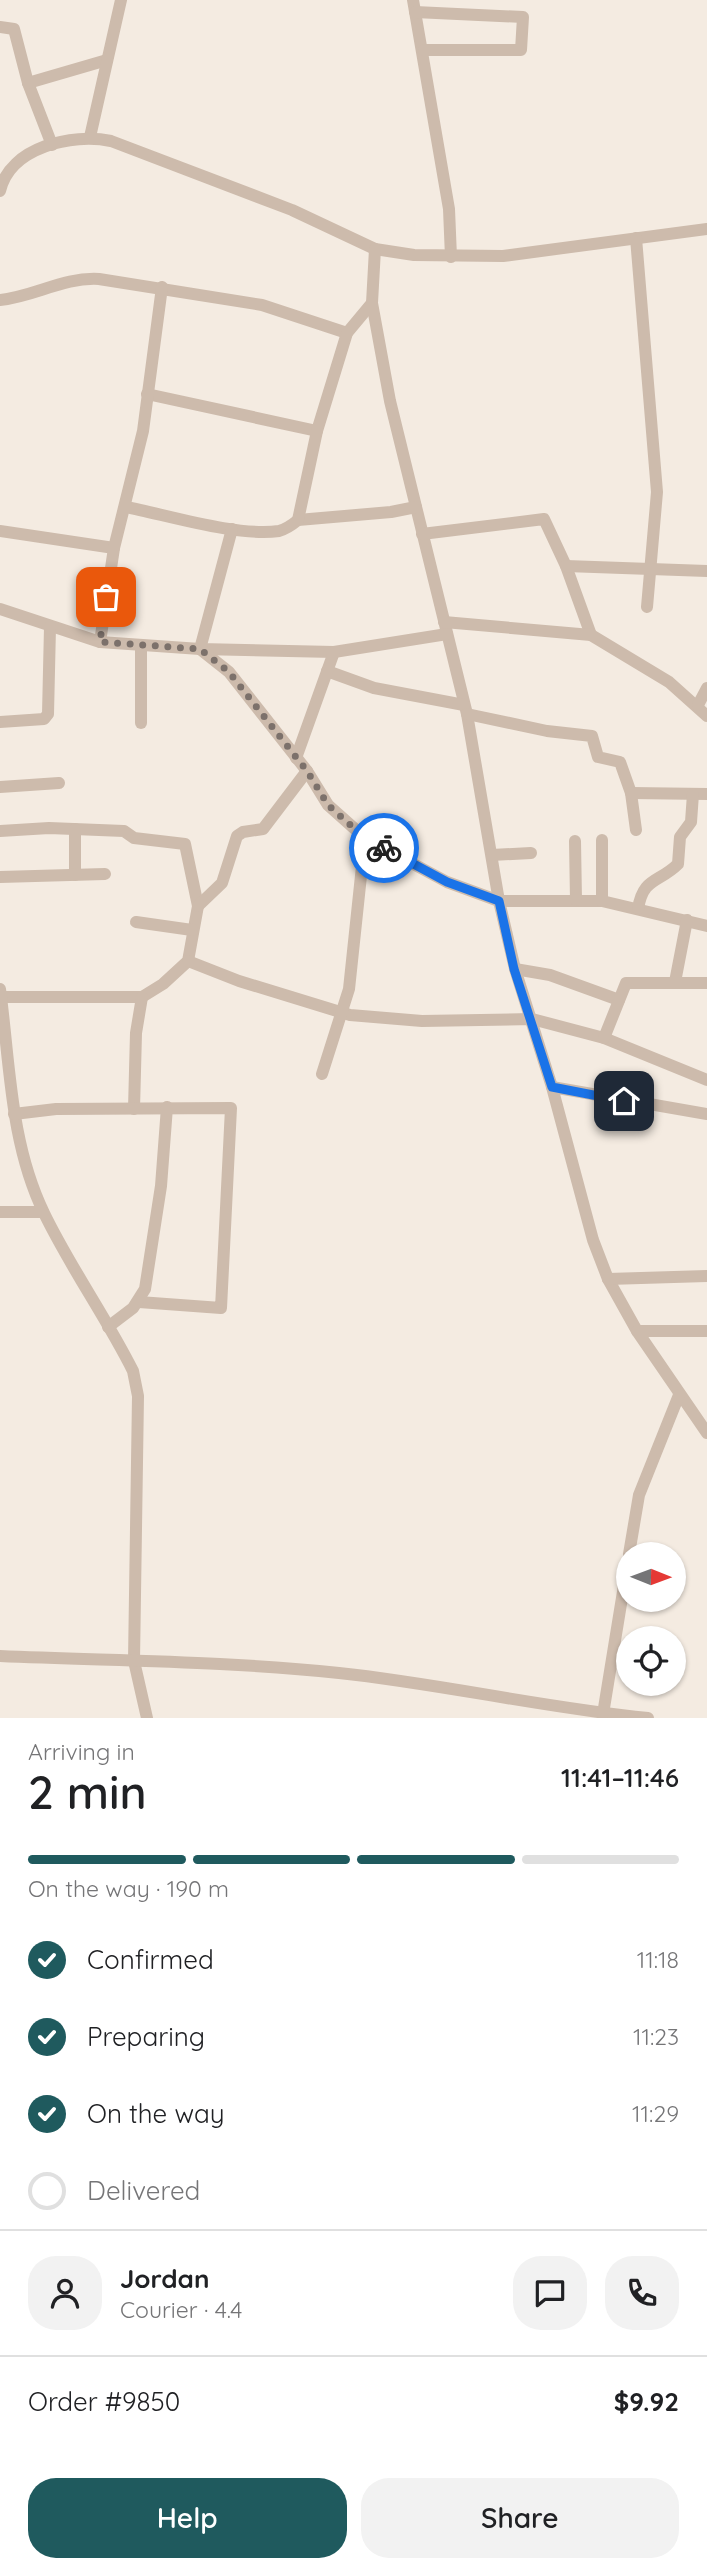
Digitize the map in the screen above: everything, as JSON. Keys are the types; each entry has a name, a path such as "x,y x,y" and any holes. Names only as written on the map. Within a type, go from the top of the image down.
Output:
{"street":[{"path":"90,137 121,0"},
{"path":"424,50 521,50 523,17 414,6 424,50 426,85 449,209 451,257"},
{"path":"0,27 15,29 28,83 52,145"},
{"path":"28,83 107,60"},
{"path":"0,191 7,163 52,145 90,137 111,141 292,210 375,249 451,257 503,256 707,229"},
{"path":"636,238 657,492 647,607"},
{"path":"375,249 372,303 390,401 466,710 499,901 514,969 552,1087 593,1240 608,1279 678,1395 707,1433"},
{"path":"0,300 36,293 60,282 78,278 162,287 262,305 347,333"},
{"path":"100,642 114,548 143,431 162,287"},
{"path":"298,520 317,431 347,333 372,303"},
{"path":"147,394 317,431"},
{"path":"126,507 232,529 276,531 298,520 391,512 415,507"},
{"path":"422,534 540,518 546,522 566,566 591,635"},
{"path":"200,649 232,529"},
{"path":"0,531 114,548"},
{"path":"566,566 707,571"},
{"path":"0,608 100,642 200,649 334,652 446,628 591,635 669,682 698,705 707,716"},
{"path":"0,722 44,719 48,714 50,627"},
{"path":"141,646 141,723"},
{"path":"200,649 229,672 307,771 328,805 365,838 447,882 499,901 602,901 707,926"},
{"path":"296,758 334,652"},
{"path":"327,671 374,688 547,731 589,735 598,757 621,762 631,793 636,830"},
{"path":"698,705 707,688"},
{"path":"198,906 222,883 237,836 243,832 263,829 307,771"},
{"path":"0,787 59,783"},
{"path":"631,793 707,794"},
{"path":"638,909 640,897 649,882 678,864 680,837 691,822 693,794"},
{"path":"75,830 75,875"},
{"path":"0,831 124,831 134,838 185,844 198,906 188,961 163,984 142,997 1,993 5,1083 43,1212 132,1371 138,1396 134,1661 147,1718"},
{"path":"322,1074 349,989 365,838"},
{"path":"602,840 602,901"},
{"path":"575,841 576,900"},
{"path":"492,855 530,853"},
{"path":"0,877 105,874"},
{"path":"675,982 687,920"},
{"path":"136,922 192,930"},
{"path":"188,961 239,981 341,1012 380,1019 532,1019 604,1038 707,1080"},
{"path":"514,969 550,975 619,1000"},
{"path":"604,1038 623,987 631,982 707,983"},
{"path":"134,1109 136,1033 142,997"},
{"path":"552,1087 707,1114"},
{"path":"108,1327 139,1302 149,1272 167,1107"},
{"path":"14,1114 56,1110 231,1108 221,1308 139,1302"},
{"path":"0,1212 43,1212"},
{"path":"608,1279 707,1276"},
{"path":"637,1331 707,1331"},
{"path":"631,1542 639,1495 678,1395"},
{"path":"603,1714 620,1612"},
{"path":"0,1656 337,1673 451,1687 564,1713 648,1718"}],"way so far":[{"path":"106,597 100,642 200,649 229,672 242,692 307,771 328,805 365,838 384,848"}],"route":[{"path":"384,848 447,882 499,901 514,969 552,1087 624,1101"}]}
